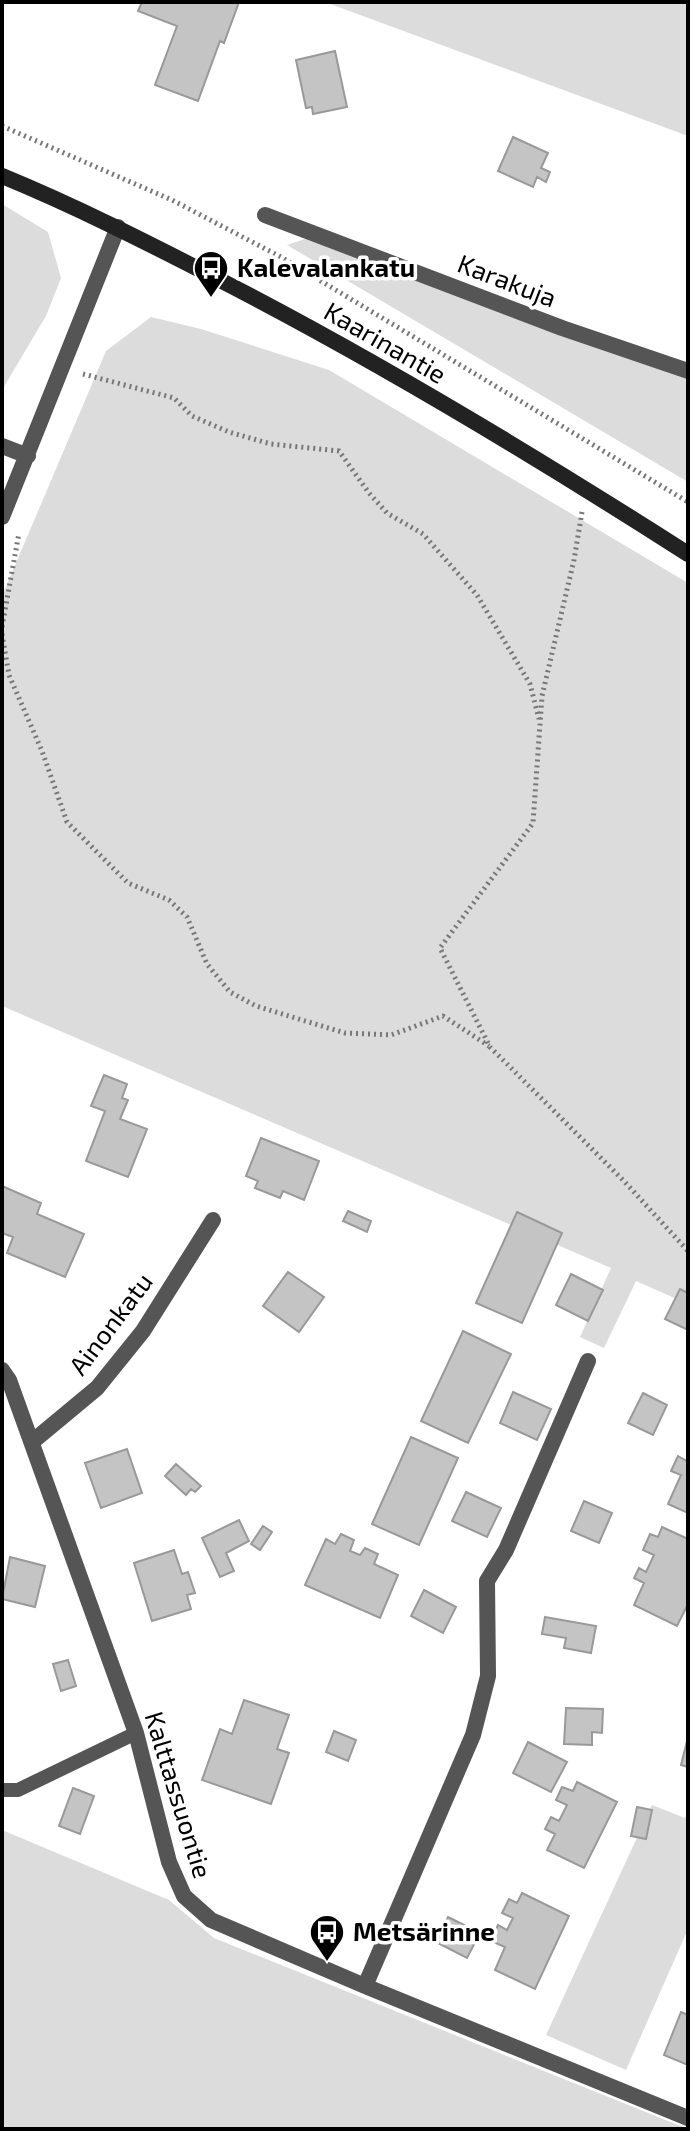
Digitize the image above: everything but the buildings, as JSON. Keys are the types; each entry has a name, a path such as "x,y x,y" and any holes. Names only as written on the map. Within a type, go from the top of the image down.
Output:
{"main road":[{"name":"Kaarinantie","path":"2,176 118,227 320,332 586,489 688,554"}],"street":[{"name":"Karakuja","path":"265,215 562,328 688,371"},
{"path":"2,517 118,227"},
{"path":"2,446 28,456"},
{"name":"Ainonkatu","path":"32,1442 97,1388 143,1331 213,1220"},
{"path":"365,1986 473,1735 488,1676 487,1581 506,1550 588,1361"},
{"name":"Kalttassuontie","path":"2,1370 9,1380 32,1442 136,1733 169,1862 184,1896 211,1920 688,2118"}],"lane":[{"path":"2,1790 18,1790 136,1733"}],"path":[{"path":"2,126 172,200 281,257 688,502"},
{"path":"62,368 174,398 192,416 243,436 271,444 339,451 387,513 423,534 477,595 530,684 540,724"},
{"path":"490,1047 440,948 533,823 542,696 574,560 586,489"},
{"path":"2,634 9,675 42,751 67,822 128,883 169,900 187,917 207,964 230,992 256,1006 345,1033 391,1035 443,1016 490,1047 623,1180 688,1251"}],"shaded area":[{"path":"325,2 688,2 688,136"},
{"path":"2,204 48,232 61,278 46,316 2,390"},
{"path":"305,239 688,379 688,482 287,245"},
{"path":"151,317 201,329 329,370 688,583 688,1304 636,1281 604,1348 580,1337 611,1268 2,1006 2,596 106,351"},
{"path":"652,1805 685,1818 688,1812 688,1929 626,2070 546,2035"},
{"path":"2,1830 169,1900 214,1938 688,2129 2,2129"}],"place":[{"name":"Kalevalankatu","path":"211,299"},
{"name":"Metsärinne","path":"327,1963"}]}
